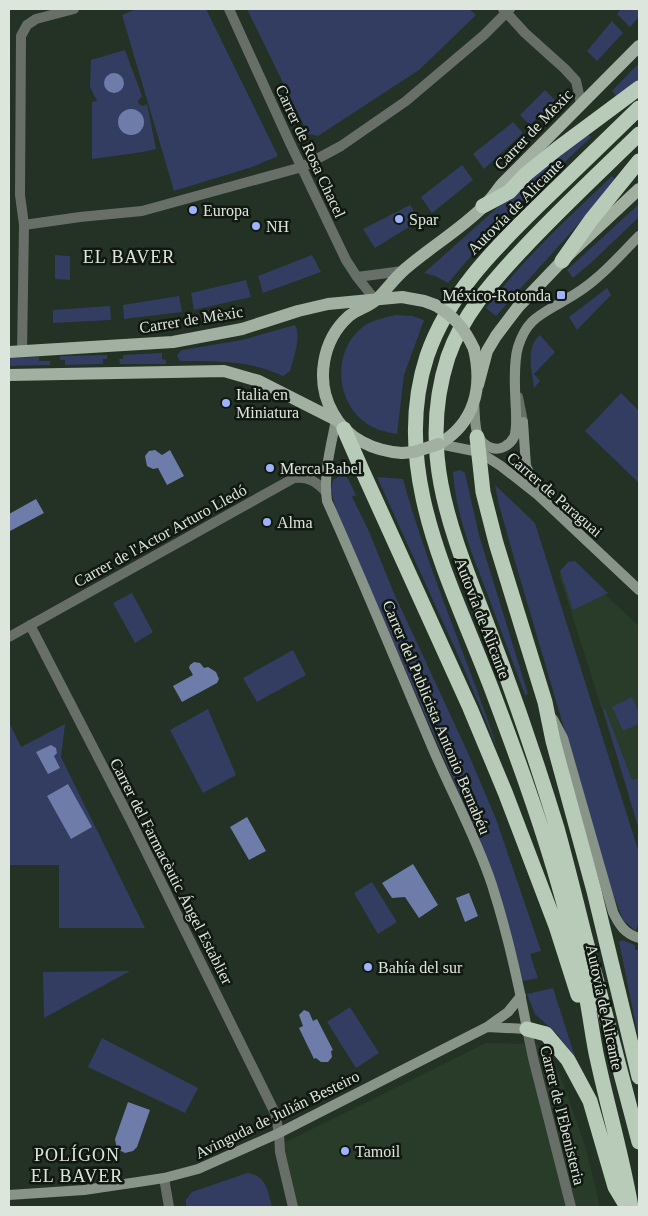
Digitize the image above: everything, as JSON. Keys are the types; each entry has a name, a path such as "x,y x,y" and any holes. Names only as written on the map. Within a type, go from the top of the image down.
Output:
{"highway":[{"path":"484,206 508,192 526,174 557,149 639,88"},
{"name":"Autovía de Alicante","path":"631,1207 625,1170 596,1053 583,976 551,861 512,746 439,554 428,519 416,462 416,426 420,386 427,358 442,320 461,290 496,247 639,108"},
{"name":"Autovía de Alicante","path":"639,134 546,224 494,280 458,333 440,386 436,412 436,452 439,480 456,542 525,727 558,831 639,1142"},
{"path":"562,261 590,220 639,160"},
{"path":"340,424 470,708 520,828 556,926 596,1053"},
{"path":"478,444 483,492 496,543 545,702 553,741 594,891 639,1077"},
{"path":"527,1029 546,1034 568,1060 590,1101 615,1188 627,1207"}],"main road":[{"name":"Carrer de Mèxic","path":"340,424 326,397 323,384 324,359 337,331 349,316 376,301 403,271 484,206 503,183 639,46"},
{"name":"Carrer de Mèxic","path":"9,375 224,371 259,381 340,424 354,437 371,447 402,453 445,444 446,440 466,418 474,403 488,352 496,336 518,307 562,261 639,190"},
{"name":"Carrer de Mèxic","path":"15,352 173,342 242,329 298,311 328,304 376,301 402,297 413,298 435,305 459,323 468,335 474,349 478,367 478,385"}],"street":[{"path":"15,352 24,225 20,195 21,36 27,25 36,19 74,9"},
{"name":"Carrer de Rosa Chacel","path":"229,9 346,260 376,301"},
{"path":"24,225 142,211 302,167 341,146 406,100 484,35 506,10 525,33 576,81 581,103"},
{"path":"474,403 478,444 494,449 501,448 509,443 515,436 515,364 523,334 532,321 541,313 565,300 598,277 639,236"},
{"path":"357,277 403,271"},
{"path":"516,386 523,422 526,466 538,495"},
{"name":"Carrer del Publicista Antonio Bernabéu","path":"340,424 327,469 327,501 370,596 435,755 460,807 492,884 512,954 527,1029"},
{"name":"Carrer de Paraguai","path":"445,444 478,444 501,466 538,495 639,590"},
{"name":"Carrer de l'Actor Arturo Lledó","path":"9,637 294,478 308,478 326,492"},
{"name":"Carrer del Farmacèutic Ángel Establier","path":"30,625 127,812 275,1113 280,1152 293,1207"},
{"path":"545,702 563,738 613,912 626,932 639,938"},
{"name":"Avinguda de Julián Besteiro","path":"9,1195 84,1190 164,1178 198,1169 279,1133 487,1027 508,1012 521,996"},
{"name":"Avinguda de Julián Besteiro","path":"487,1027 527,1029"},
{"name":"Carrer de l'Ebenisteria","path":"527,1029 571,1207"},
{"path":"164,1178 169,1207"}],"shaded area":[{"path":"137,9 206,9 278,156 252,167 174,191 122,15"},
{"path":"247,9 469,9 476,15 419,70 318,136 308,134"},
{"path":"621,9 639,9 639,17 630,27 617,14"},
{"path":"612,21 623,33 597,61 587,51"},
{"path":"125,50 142,96 138,101 139,104 143,106 147,104 156,149 92,159 92,102 97,101 90,87 91,60"},
{"path":"639,63 639,80 617,97 612,91"},
{"path":"110,73 118,73 124,79 124,87 118,93 110,93 104,87 104,79"},
{"path":"545,90 555,100 530,125 520,115"},
{"path":"131,109 140,113 144,122 140,131 131,135 122,131 118,122 122,113"},
{"path":"513,122 523,133 484,169 473,154"},
{"path":"587,134 591,137 493,230 448,283 424,273 526,182"},
{"path":"462,165 473,180 432,213 421,197"},
{"path":"612,176 615,179 582,220 496,316 486,308 531,256"},
{"path":"639,204 639,217 573,278 567,270"},
{"path":"410,205 420,220 375,248 363,229"},
{"path":"55,255 70,256 70,280 55,279"},
{"path":"312,255 321,272 263,293 258,276"},
{"path":"246,280 251,297 194,310 191,293"},
{"path":"607,288 611,295 577,330 569,317"},
{"path":"179,296 182,312 124,319 123,305"},
{"path":"110,306 111,320 53,323 53,310"},
{"path":"396,315 412,316 424,320 404,375 397,434 370,426 353,410 342,384 341,370 348,344 356,333 371,322"},
{"path":"295,325 298,336 296,348 290,371 283,376 256,367 232,362 180,361 177,355 182,350 242,340"},
{"path":"540,335 555,352 534,374 540,381 534,388 531,353 535,340"},
{"path":"162,353 162,359 166,360 166,364 120,364 119,359 123,359 123,355"},
{"path":"107,355 107,359 103,359 103,364 65,365 65,360 60,360 60,356"},
{"path":"39,357 39,361 50,361 50,365 9,366 9,358"},
{"path":"621,393 639,411 639,483 585,431"},
{"path":"155,450 162,455 170,450 184,476 167,485 158,468 153,469 147,466 145,456 149,451"},
{"path":"460,470 465,473 479,535 528,694 525,695 465,532 457,503 453,472"},
{"path":"340,476 347,477 356,495 352,497 368,529 393,591 468,753 496,819 541,951 530,954 538,978 523,981 509,925 483,848 336,511 331,490 333,480"},
{"path":"377,477 403,479 424,547 498,750 462,664"},
{"path":"495,485 535,523 639,853 639,920 636,931 623,920 612,891 514,558"},
{"path":"36,499 44,513 10,531 9,514"},
{"path":"575,561 608,593 573,610 560,571 568,562"},
{"path":"575,566 639,626 639,826 559,574"},
{"path":"132,593 153,632 135,643 113,603"},
{"path":"293,650 306,675 257,702 243,678"},
{"path":"194,662 200,663 204,668 208,667 216,672 219,679 217,683 182,702 173,686 193,675 189,668"},
{"path":"632,697 639,713 639,724 623,731 612,707"},
{"path":"208,709 236,775 203,793 170,730"},
{"path":"603,709 605,709 632,780 639,778 639,830"},
{"path":"9,722 21,747 65,724 61,757 145,928 59,928 59,865 9,865"},
{"path":"51,745 56,748 57,753 54,756 60,768 48,774 36,752"},
{"path":"68,784 92,827 71,839 47,796"},
{"path":"247,817 266,851 249,860 230,827"},
{"path":"413,864 438,905 419,918 405,897 392,898 382,883"},
{"path":"372,882 397,922 378,934 354,893"},
{"path":"469,893 478,916 465,922 456,898"},
{"path":"622,940 635,945 635,950 639,950 639,1040 619,942"},
{"path":"130,971 44,1018 43,972"},
{"path":"553,988 575,1057 557,1034 535,1014 527,994"},
{"path":"350,1007 379,1053 356,1068 327,1022"},
{"path":"304,1010 309,1012 313,1021 317,1019 333,1050 331,1051 332,1057 328,1062 314,1059 299,1028 303,1026 299,1015"},
{"path":"102,1038 198,1088 185,1113 88,1067"},
{"path":"486,1043 537,1044 559,1072 585,1145 600,1207 298,1207 282,1144"},
{"path":"128,1102 150,1110 137,1147 133,1151 125,1153 117,1149 115,1139"},
{"path":"247,1173 253,1174 262,1180 272,1207 186,1207 186,1200 192,1192"}],"place":[{"name":"Europa","path":"193,210"},
{"name":"Spar","path":"399,219"},
{"name":"NH","path":"256,226"},
{"name":"México-Rotonda","path":"561,295"},
{"name":"Italia en Miniatura","path":"226,403"},
{"name":"Merca Babel","path":"270,468"},
{"name":"Alma","path":"267,522"},
{"name":"Bahía del sur","path":"368,967"},
{"name":"Tamoil","path":"345,1151"}],"district":[{"name":"EL BAVER","path":"129,257"},
{"name":"POLÍGON EL BAVER","path":"77,1165"}]}
